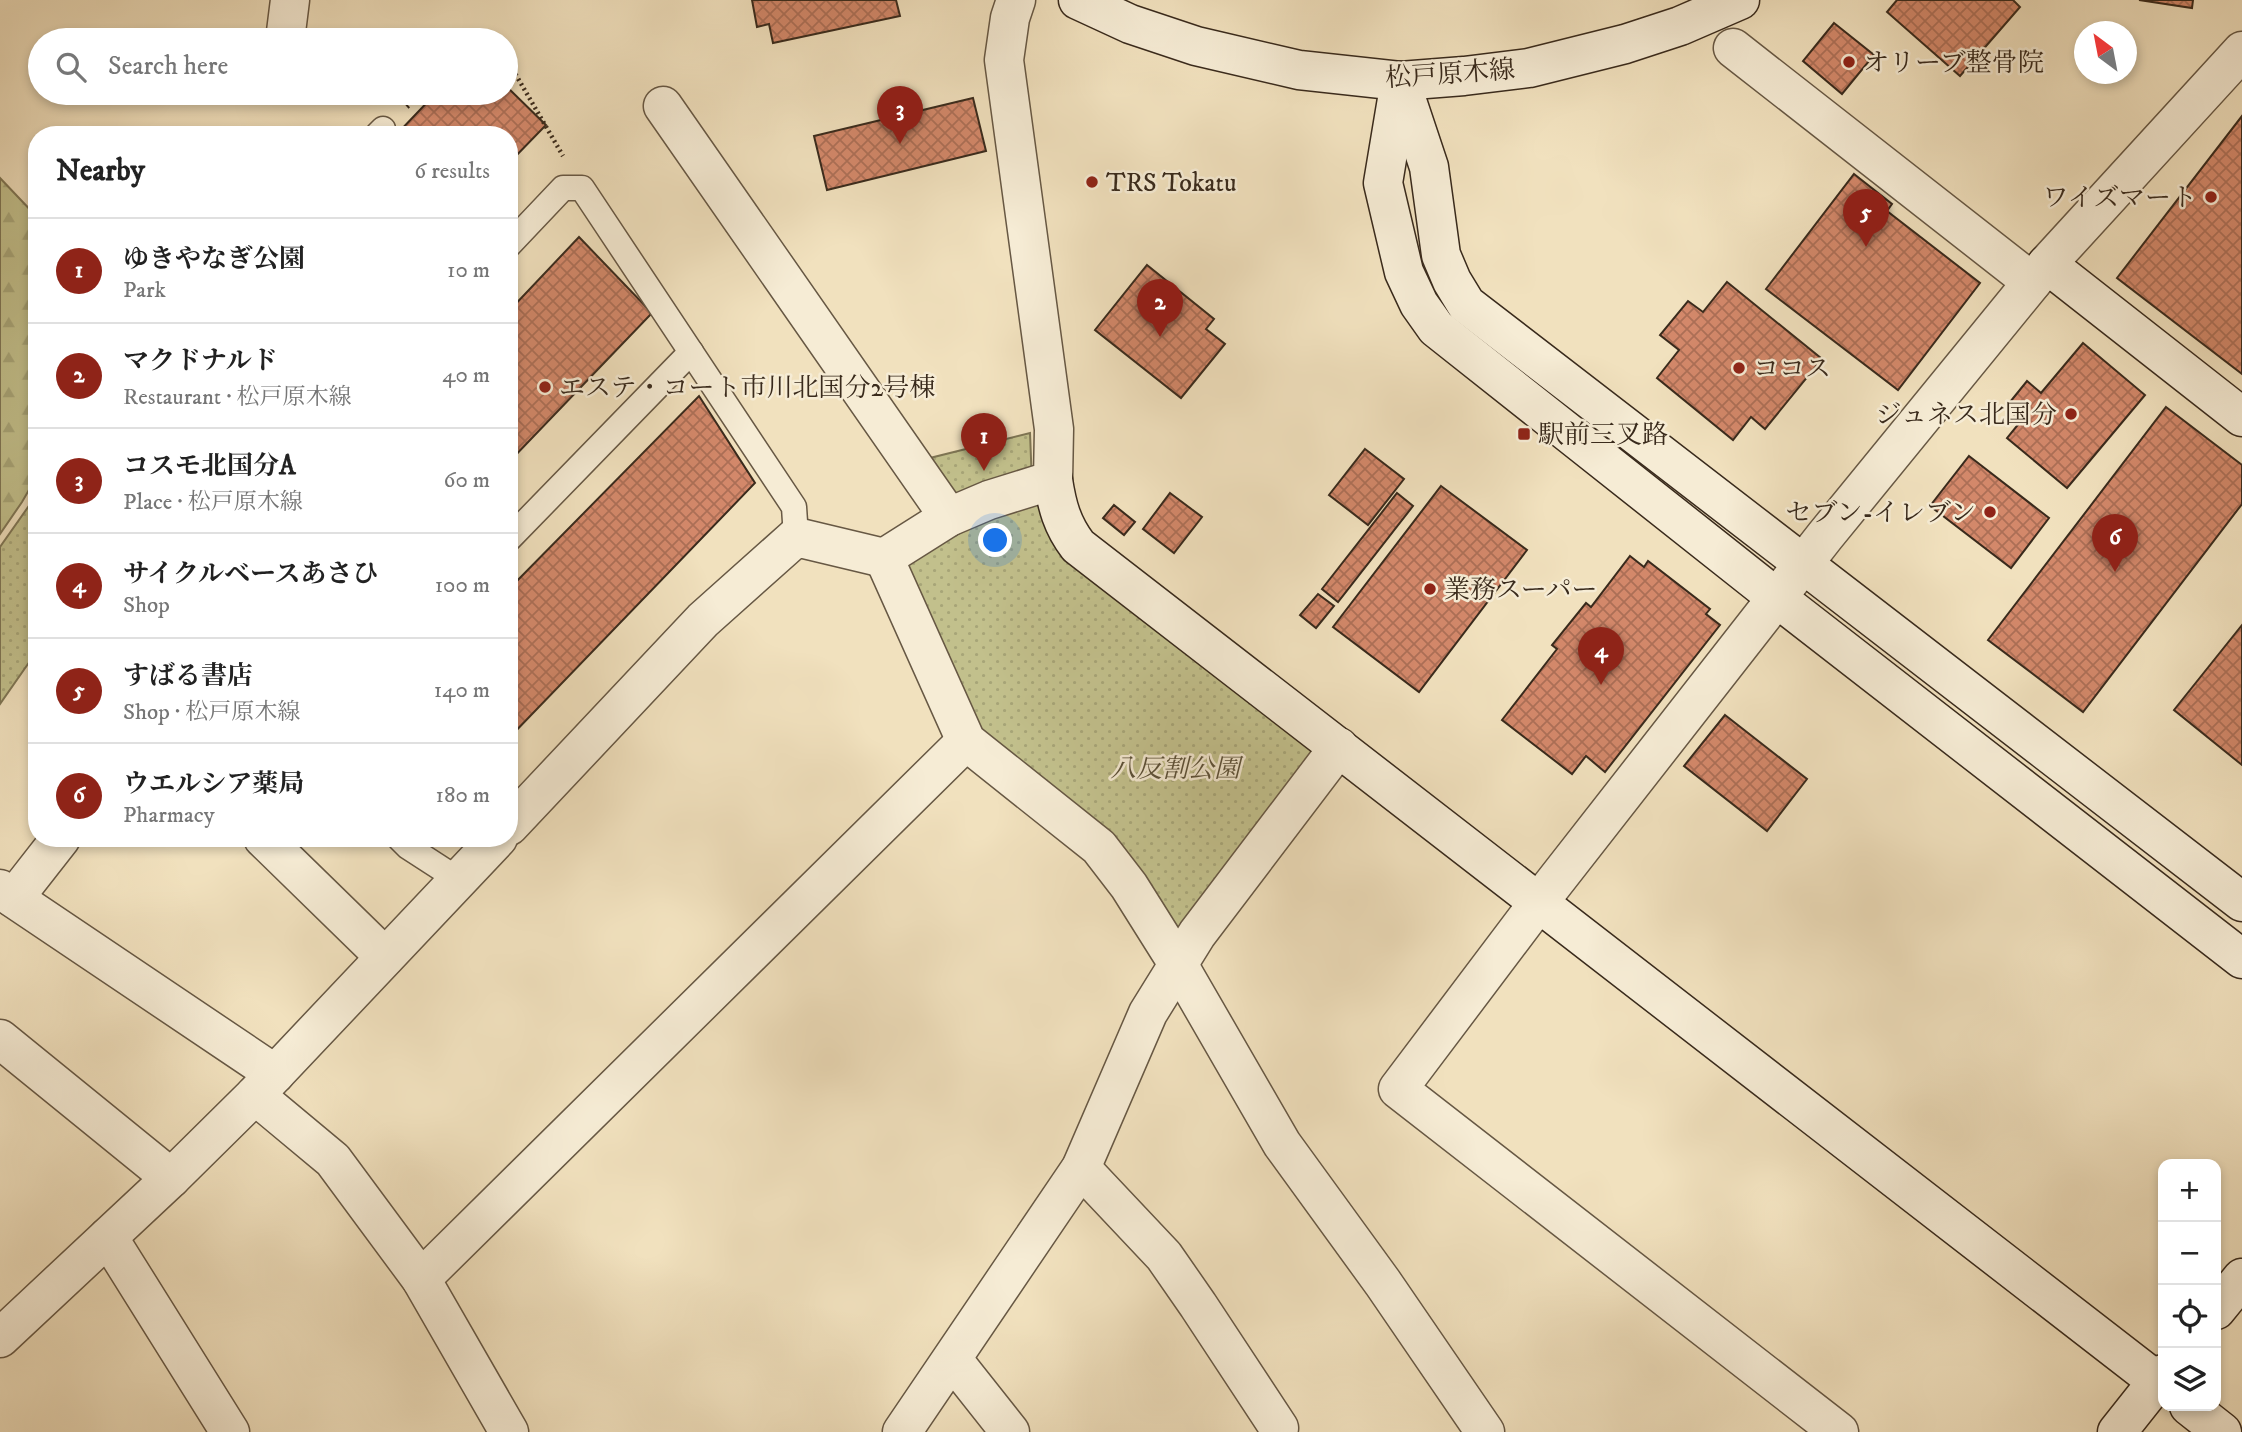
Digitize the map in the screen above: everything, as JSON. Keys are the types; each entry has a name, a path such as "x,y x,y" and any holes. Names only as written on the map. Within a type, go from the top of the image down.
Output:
{"street":[{"path":"286,28 290,0"},
{"path":"1016,0 1010,18 1004,60 1054,429 1056,503 1065,529 1078,546 2158,1378"},
{"name":"松戸原木線","path":"1078,0 1130,24 1196,46 1299,71 1400,81 1528,68 1625,44 1680,26 1740,0"},
{"path":"1733,48 2039,273 2242,417"},
{"path":"1839,1432 1398,1088 1539,902 1777,598 2039,273 2242,51"},
{"path":"1400,81 1429,167 1441,255 1466,304 2242,902"},
{"path":"1400,81 1383,183 1404,272 1419,304 1436,328 1777,598 2242,959"},
{"path":"663,106 948,517"},
{"path":"518,816 703,620 796,537 884,558 948,517 989,500 1054,480"},
{"path":"884,558 966,741 1099,847 1129,886 1178,964 1282,1144 1383,1283 1485,1432"},
{"path":"421,1279 966,741"},
{"path":"902,1432 1081,1168 1148,1013 1197,934 1339,747"},
{"path":"52,847 7,893 265,1085 333,1160 421,1279 509,1432"},
{"path":"272,847 385,957"},
{"path":"6,1322 108,1237 171,1178 265,1085 490,847"},
{"path":"0,1040 171,1178"},
{"path":"1081,1168 1164,1256 1279,1428"},
{"path":"108,1237 230,1432"},
{"path":"2221,1304 2242,1278"},
{"path":"953,1360 1010,1432"},
{"path":"2117,1432 2158,1384"},
{"path":"2195,1411 2222,1432"}],"lane":[{"path":"518,236 563,188 582,188 793,507 796,537"},
{"path":"518,531 691,352"},
{"path":"408,847 459,880"}],"path":[{"path":"518,78 582,188"}],"green space":[{"path":"0,178 28,208 28,492 0,534"},
{"path":"1030,433 1032,484 956,508 930,458"},
{"name":"八反割公園","path":"1053,480 1056,503 1339,747 1178,964 1129,886 963,734 884,558"},
{"path":"28,507 28,664 0,704 0,547"}],"building":[{"path":"752,0 896,0 900,16 773,43 769,24 757,27"},
{"path":"1897,0 2013,0 2020,7 1960,76 1887,12"},
{"path":"2139,0 2193,0 2192,8"},
{"path":"1834,23 1874,55 1842,94 1803,61"},
{"path":"518,98 546,125 518,154 518,126 405,126 425,105 518,105"},
{"path":"973,98 986,151 827,190 814,136"},
{"name":"ワイズマート","path":"2242,116 2242,374 2117,278"},
{"path":"1854,174 1892,204 1887,211 1980,283 1898,390 1766,289"},
{"name":"エステ・コート市川北国分2号棟","path":"579,237 652,313 518,453 518,301"},
{"path":"1147,265 1214,319 1206,329 1225,344 1181,398 1095,330"},
{"name":"ココス","path":"1727,282 1822,359 1765,429 1751,417 1733,440 1657,378 1679,350 1660,335 1688,301 1703,312"},
{"name":"ジュネス北国分","path":"2083,343 2145,395 2067,488 2007,438 2021,421 2006,407 2027,381 2041,393"},
{"path":"699,396 755,483 518,729 518,580"},
{"path":"2166,407 2242,465 2242,504 2083,712 1988,640"},
{"path":"1365,449 1404,479 1368,525 1329,495"},
{"name":"セブン-イレブン","path":"1969,456 2049,518 2011,568 1930,506"},
{"name":"業務スーパー","path":"1441,486 1527,550 1419,692 1333,627"},
{"path":"1170,493 1202,517 1174,553 1143,529"},
{"path":"1397,493 1413,506 1338,602 1322,589"},
{"path":"1114,505 1135,522 1124,535 1103,518"},
{"path":"1630,556 1644,567 1648,561 1710,609 1706,614 1720,625 1605,772 1586,756 1572,774 1502,720 1557,649 1552,645 1586,603 1591,607"},
{"path":"1318,594 1334,606 1316,628 1300,615"},
{"path":"2242,625 2242,765 2174,710"},
{"path":"1725,715 1807,779 1767,831 1684,766"}],"place":[{"name":"オリーブ整骨院","path":"1849,62"},
{"name":"コスモ北国分A","path":"900,144"},
{"name":"TRS Tokatu","path":"1092,182"},
{"name":"ワイズマート","path":"2211,197"},
{"name":"すばる書店","path":"1866,247"},
{"name":"マクドナルド","path":"1160,337"},
{"name":"ココス","path":"1739,368"},
{"name":"エステ・コート市川北国分2号棟","path":"545,387"},
{"name":"ジュネス北国分","path":"2071,414"},
{"name":"駅前三叉路","path":"1524,434"},
{"name":"ゆきやなぎ公園","path":"984,471"},
{"name":"セブン-イレブン","path":"1990,512"},
{"name":"ウエルシア薬局","path":"2115,572"},
{"name":"業務スーパー","path":"1430,589"},
{"name":"サイクルベースあさひ","path":"1601,685"}]}
